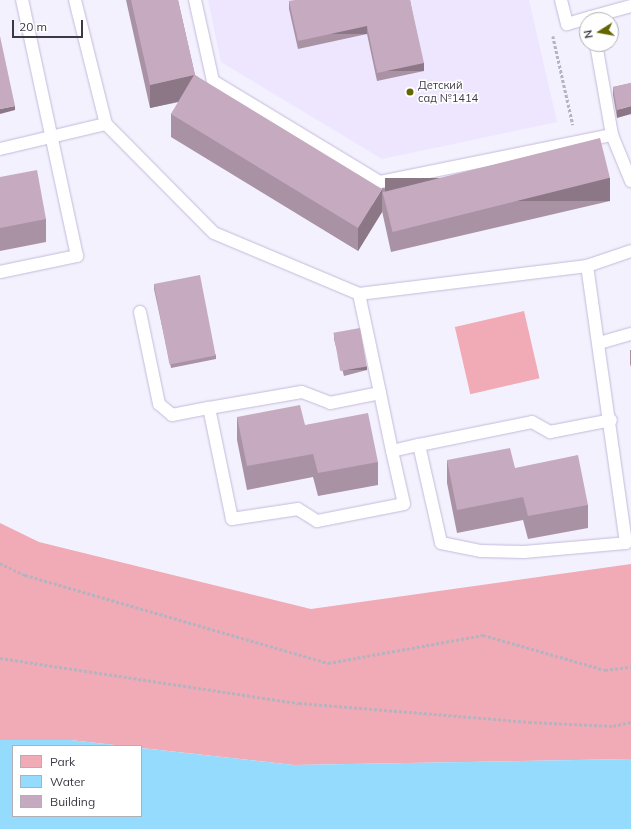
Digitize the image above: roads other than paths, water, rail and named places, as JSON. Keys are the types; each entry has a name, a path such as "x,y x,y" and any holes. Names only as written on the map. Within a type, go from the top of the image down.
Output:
{"lane":[{"path":"0,272 77,256 22,0"},
{"path":"75,0 106,124 214,233 359,294 587,266 631,251"},
{"path":"195,0 213,81 380,182 612,135"},
{"path":"561,0 567,24 579,21"},
{"path":"611,12 631,6"},
{"path":"597,52 612,135 631,181"},
{"path":"0,149 106,124"},
{"path":"419,445 441,543 481,551 524,552 628,543 587,266"},
{"path":"209,408 232,520 298,509 317,520 404,504 359,294"},
{"path":"140,312 159,404 172,414 302,392 330,403 380,393"},
{"path":"599,342 631,334"},
{"path":"392,451 532,422 550,432 611,420"}],"water":[{"path":"0,740 70,740 115,745 12,745 12,817 142,817 142,748 294,765 631,759 631,829 0,829"}],"place":[{"name":"Детский сад №1414","path":"410,92"}]}
